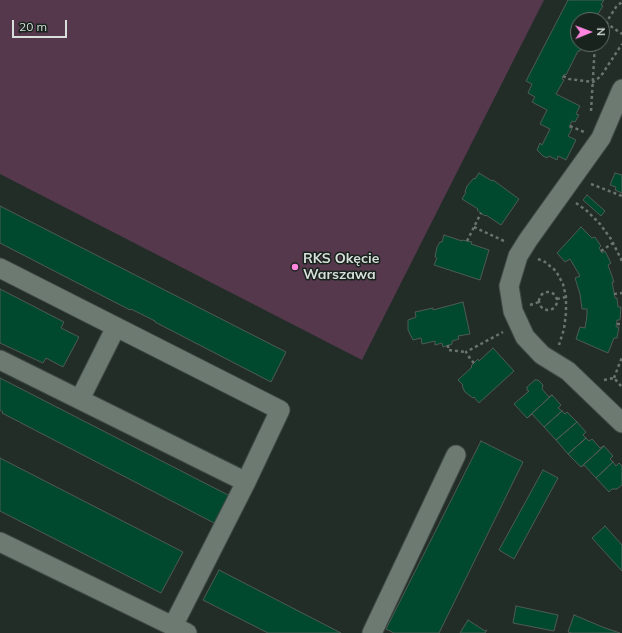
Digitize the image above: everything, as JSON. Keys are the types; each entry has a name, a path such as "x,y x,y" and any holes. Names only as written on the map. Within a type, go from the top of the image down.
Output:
{"lane":[{"path":"622,89 596,136 518,256 509,286 513,311 525,337 542,355 568,371 622,423"},
{"path":"0,268 280,410 180,629 0,542"},
{"path":"80,399 116,327"},
{"path":"0,360 246,482"},
{"path":"372,633 456,455"}],"path":[{"path":"610,16 616,7 622,2"},
{"path":"610,26 622,34"},
{"path":"563,76 569,79 592,82 601,76 622,44"},
{"path":"591,112 594,52"},
{"path":"570,126 596,136"},
{"path":"585,182 622,196"},
{"path":"572,200 600,224 613,243 622,261"},
{"path":"467,241 481,213"},
{"path":"474,227 508,243"},
{"path":"601,251 613,243"},
{"path":"532,256 546,262 556,271 563,284 566,297 566,313 561,341 556,350"},
{"path":"549,292 554,294 557,299 556,304 552,308 547,309 542,307 539,302 540,297 544,293 549,292"},
{"path":"614,294 622,294"},
{"path":"557,299 566,297"},
{"path":"527,306 539,302"},
{"path":"617,324 622,324"},
{"path":"448,345 448,350 466,352 504,331"},
{"path":"466,352 474,363"},
{"path":"614,378 622,357"},
{"path":"600,381 614,378"},
{"path":"614,378 622,387"}],"shaded area":[{"name":"RKS Okęcie Warszawa","path":"0,0 544,0 362,360 0,174"}],"building":[{"path":"568,0 604,0 601,5 603,6 599,12 570,12 570,52 578,52 566,75 565,74 563,76 562,79 564,80 556,94 580,106 576,114 579,115 575,122 572,121 569,127 572,129 568,136 576,140 566,160 558,156 557,160 549,156 547,158 537,150 540,143 542,145 550,129 540,124 547,110 532,102 535,97 528,93 532,84 526,81"},
{"path":"479,173 492,181 493,180 519,199 501,225 486,215 485,216 477,210 478,209 462,199 466,192 467,186"},
{"path":"615,173 622,175 622,193 615,190 616,187 610,185"},
{"path":"587,195 605,211 601,216 583,200"},
{"path":"0,206 286,352 271,382 155,321 131,309 130,310 0,243"},
{"path":"581,227 592,238 595,237 601,246 599,248 602,253 605,251 611,263 608,265 614,282 612,282 615,298 617,298 618,307 621,307 620,320 617,320 616,327 619,327 617,338 614,338 608,353 576,339 580,327 585,328 587,315 587,309 582,309 580,294 575,278 580,276 570,259 565,262 557,253"},
{"path":"444,235 462,241 472,242 471,244 489,250 480,280 434,265 437,258 435,257 437,247 440,242 442,242"},
{"path":"0,289 64,322 61,328 79,337 63,367 46,358 43,363 0,343"},
{"path":"463,302 470,334 458,336 459,339 452,341 452,344 443,347 442,343 435,345 435,341 422,344 421,338 413,340 408,330 408,320 416,317 415,312 433,308 433,310"},
{"path":"493,348 514,371 479,403 474,397 473,398 465,392 462,386 463,385 458,380 478,359 479,361"},
{"path":"0,378 230,496 216,524 2,413 3,412 0,410"},
{"path":"535,380 538,380 543,385 542,389 549,397 552,395 527,418 514,404 529,391 527,390 527,387"},
{"path":"552,395 561,405 558,408 562,411 544,427 532,414 527,418"},
{"path":"562,411 565,414 567,412 577,422 556,440 544,427"},
{"path":"577,422 586,432 583,435 586,438 568,454 556,440"},
{"path":"586,438 589,441 592,439 600,448 604,446 581,467 568,454"},
{"path":"481,441 523,462 439,633 394,633 386,629"},
{"path":"604,446 613,456 610,459 613,462 596,478 584,465 581,467"},
{"path":"0,458 183,552 161,593 0,511"},
{"path":"613,462 616,466 619,463 622,466 622,485 617,489 612,489 609,492 596,478"},
{"path":"543,470 558,478 514,559 499,550"},
{"path":"605,526 622,545 622,571 592,538"},
{"path":"219,570 341,633 268,633 203,600"},
{"path":"516,606 558,615 554,631 513,623"},
{"path":"574,615 605,628 620,633 568,632"},
{"path":"468,620 485,631 487,630 485,633 460,633"}],"place":[{"name":"RKS Okęcie Warszawa","path":"295,267"}]}
